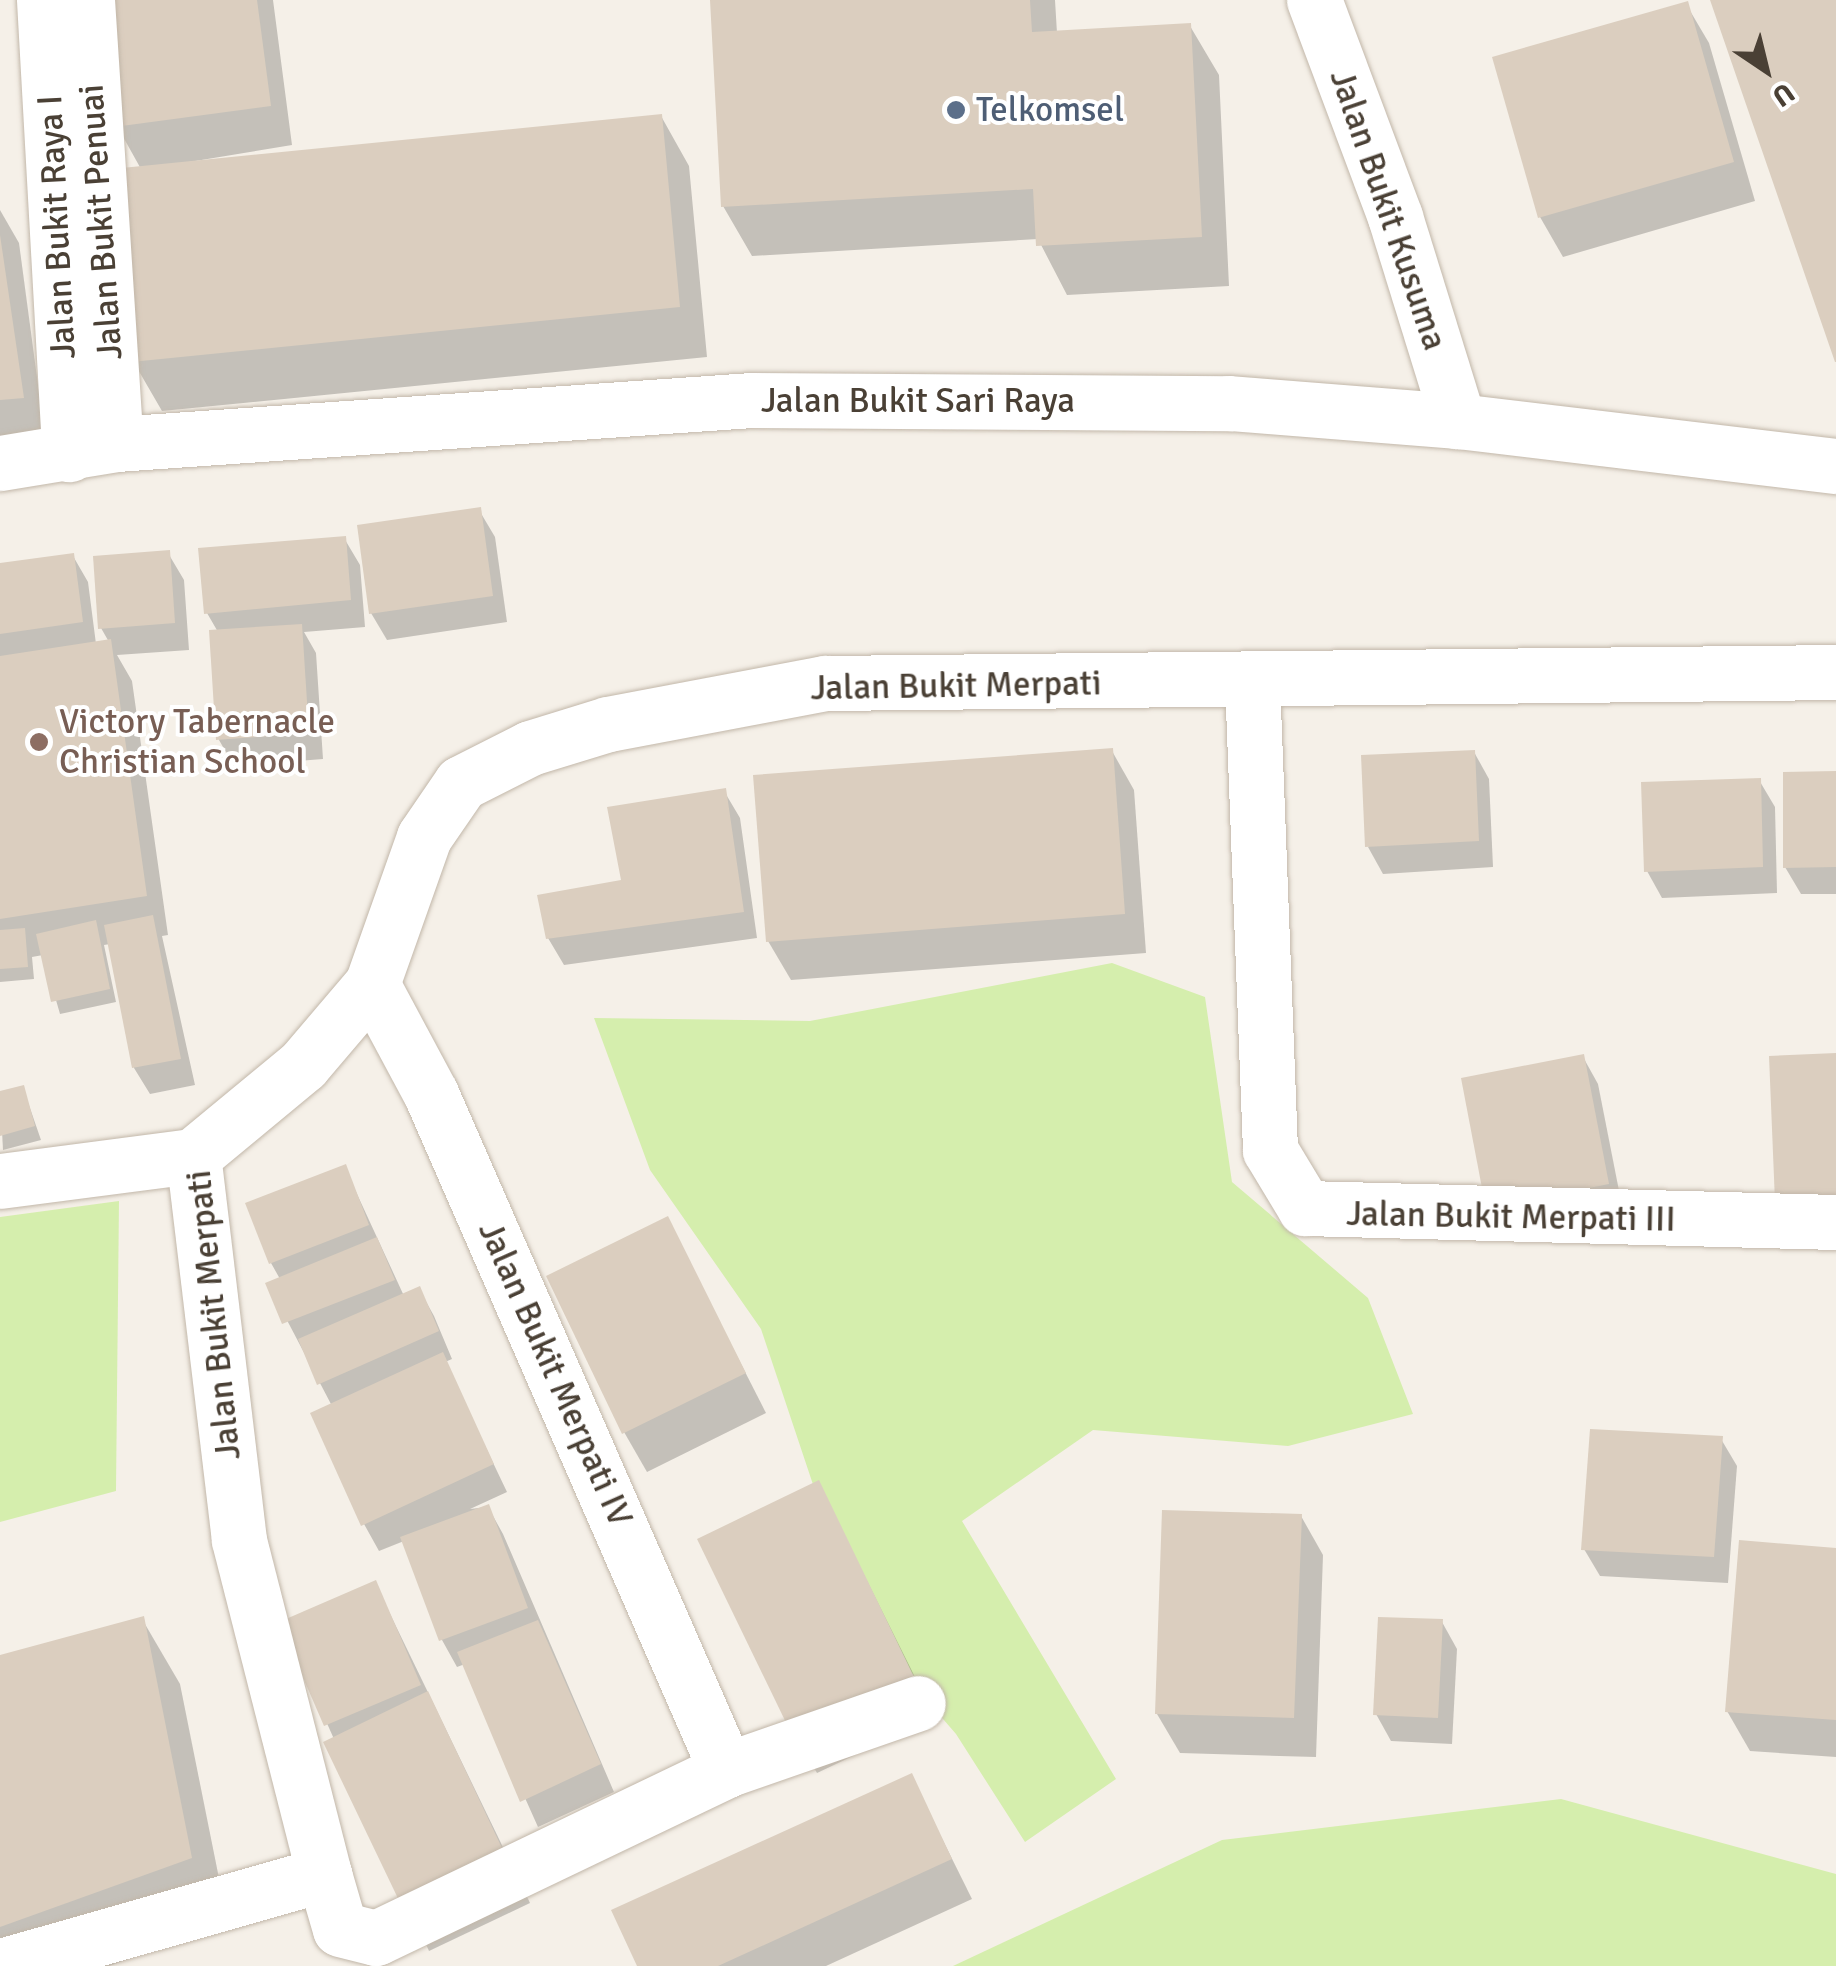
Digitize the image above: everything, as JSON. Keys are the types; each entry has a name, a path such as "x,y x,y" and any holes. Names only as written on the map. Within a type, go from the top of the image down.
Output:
{"street":[{"name":"Jalan Bukit Raya I","path":"44,0 93,449"},
{"name":"Jalan Bukit Penuai","path":"87,0 93,449"},
{"name":"Jalan Bukit Kusuma","path":"1314,0 1396,216 1458,422"},
{"name":"Jalan Bukit Sari Raya","path":"0,463 93,449 751,400 1230,403 1458,422 1836,466"},
{"name":"Jalan Bukit Merpati","path":"726,1770 376,1938 340,1930 240,1540 193,1156 304,1065 372,984 424,837 461,783 530,748 608,724 825,683 1836,672"},
{"name":"Jalan Bukit Merpati III","path":"1252,680 1270,1150 1305,1208 1836,1222"},
{"name":"Jalan Bukit Merpati IV","path":"372,984 431,1094 726,1770"},
{"path":"0,1182 193,1156"},
{"path":"726,1770 918,1703"},
{"path":"2,1966 318,1849"}],"green space":[{"path":"1112,963 1205,997 1232,1182 1368,1298 1413,1414 1288,1446 1093,1430 962,1521 1116,1779 1025,1842 956,1734 859,1622 761,1329 650,1170 594,1018 810,1021"},
{"path":"119,1201 116,1491 0,1522 0,1217"},
{"path":"1561,1799 1836,1874 1836,1966 953,1966 1222,1840"}],"building":[{"path":"98,0 257,0 271,106 114,127"},
{"name":"Telkomsel","path":"710,0 1030,0 1032,32 1191,23 1202,237 1036,246 1033,189 721,207"},
{"path":"1710,0 1836,0 1836,362 1835,362"},
{"path":"1688,1 1734,162 1538,218 1492,57"},
{"path":"662,114 680,307 131,362 112,169"},
{"path":"0,235 24,398 0,400"},
{"path":"481,507 493,596 369,614 357,525"},
{"path":"346,536 351,600 204,614 198,548"},
{"path":"170,550 175,623 98,629 93,556"},
{"path":"74,553 83,622 0,634 0,563"},
{"path":"302,624 309,733 216,740 209,630"},
{"path":"111,639 147,896 0,919 0,656"},
{"path":"1113,748 1125,914 766,942 753,775"},
{"path":"1475,750 1479,841 1365,847 1361,755"},
{"path":"1836,771 1836,867 1783,868 1783,772"},
{"path":"1761,778 1763,867 1644,872 1641,782"},
{"path":"726,788 744,912 546,939 537,895 621,880 607,807"},
{"path":"153,915 181,1059 132,1068 104,925"},
{"path":"96,920 110,989 51,1002 36,934"},
{"path":"25,928 28,967 0,969 0,930"},
{"path":"1836,1053 1836,1199 1775,1202 1769,1056"},
{"path":"1584,1054 1609,1184 1486,1209 1461,1078"},
{"path":"24,1085 35,1126 0,1136 0,1091"},
{"path":"346,1164 369,1225 269,1264 245,1203"},
{"path":"668,1216 746,1373 622,1434 546,1276"},
{"path":"377,1237 395,1280 282,1324 265,1283"},
{"path":"420,1286 439,1331 317,1385 298,1339"},
{"path":"443,1352 494,1464 361,1526 310,1413"},
{"path":"1590,1429 1723,1436 1714,1557 1581,1550"},
{"path":"819,1480 914,1677 792,1735 697,1539"},
{"path":"489,1504 528,1608 439,1641 400,1537"},
{"path":"1162,1510 1302,1514 1294,1718 1155,1714"},
{"path":"1739,1540 1836,1548 1836,1720 1725,1712"},
{"path":"376,1580 421,1685 324,1726 279,1622"},
{"path":"144,1616 192,1858 0,1927 0,1655"},
{"path":"1378,1617 1443,1619 1438,1718 1373,1715"},
{"path":"538,1620 601,1764 520,1802 457,1652"},
{"path":"428,1691 509,1863 405,1913 323,1742"},
{"path":"912,1773 952,1859 718,1966 637,1966 611,1910"}],"place":[{"name":"Telkomsel","path":"956,110"},
{"name":"Victory Tabernacle Christian School","path":"39,742"}]}
